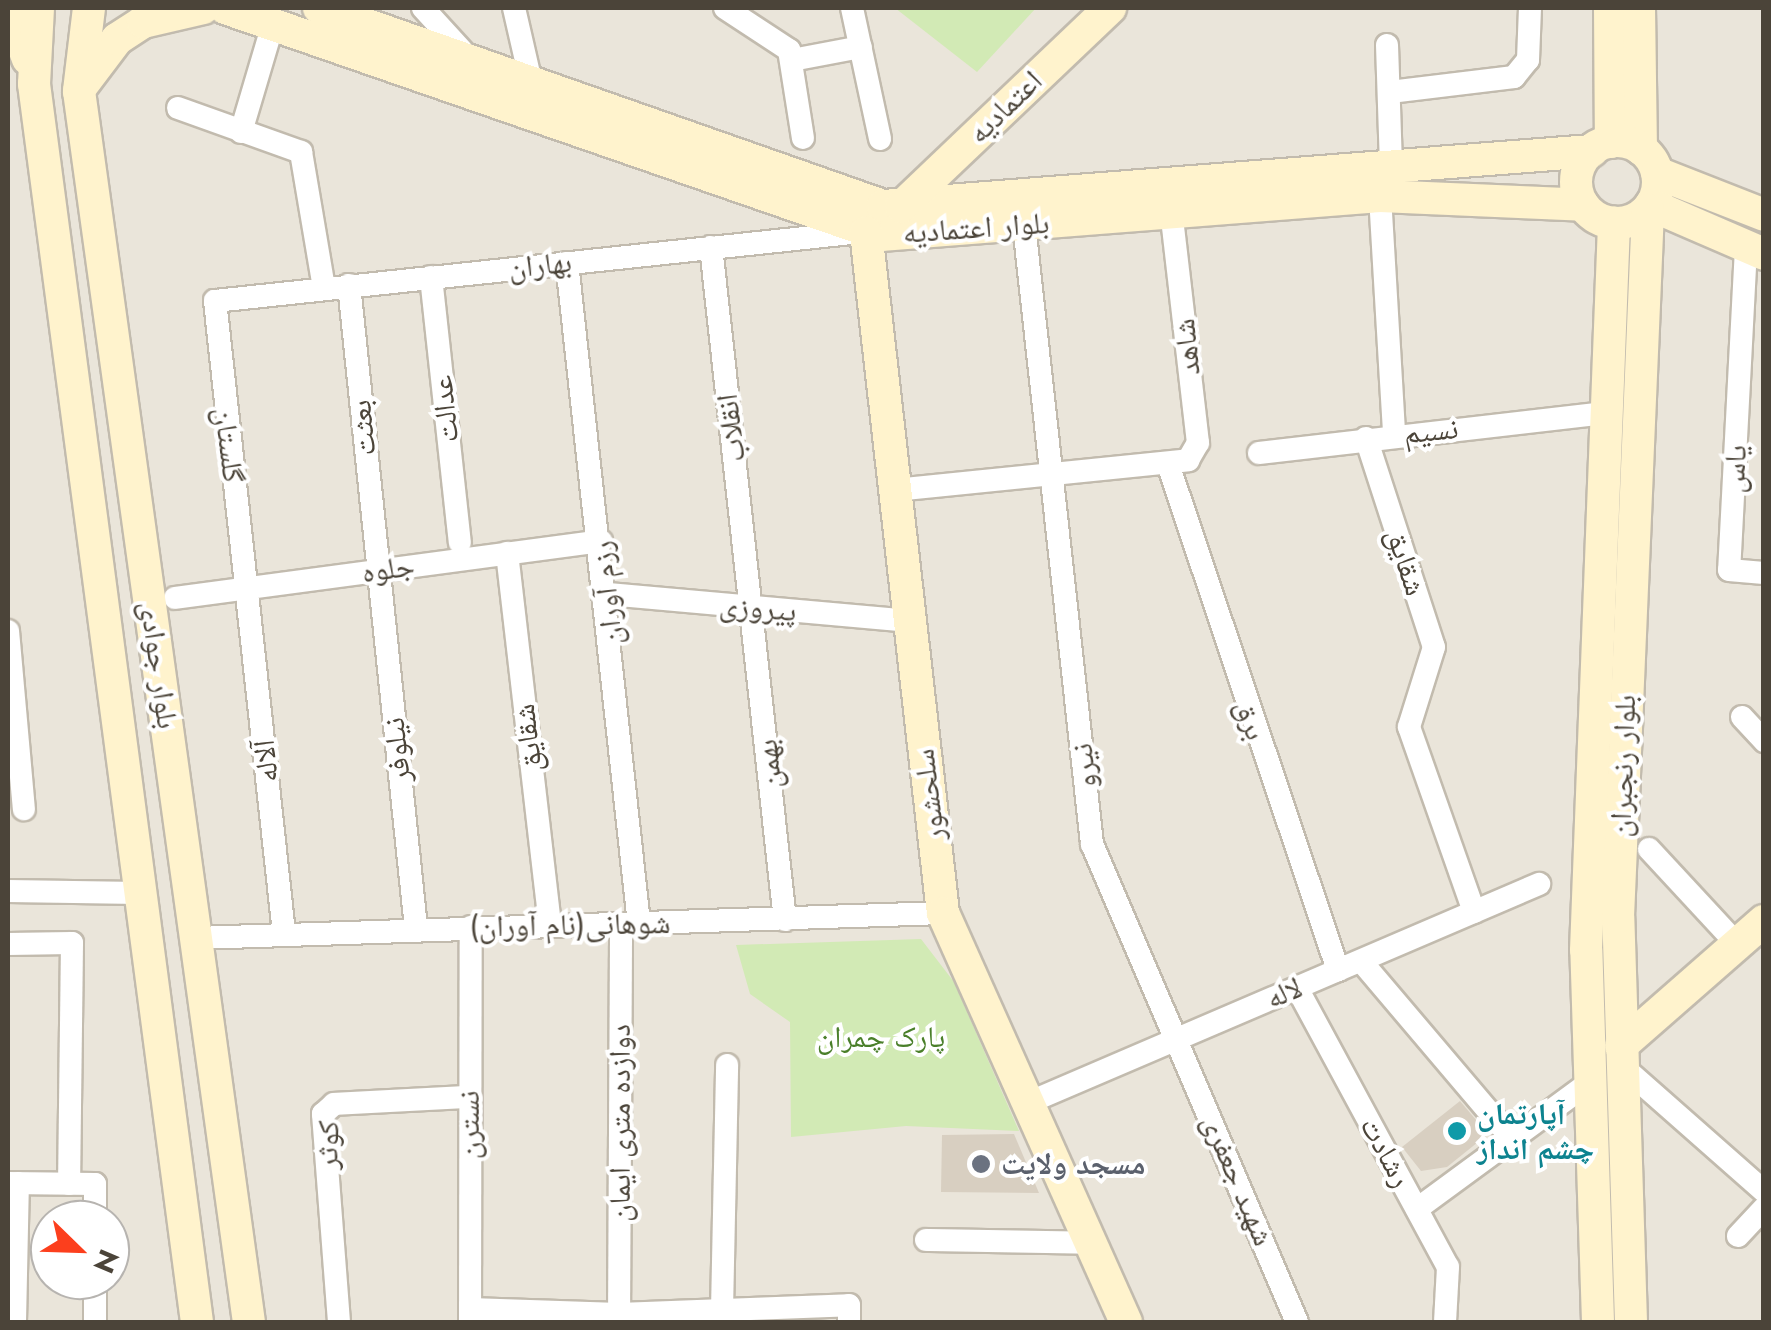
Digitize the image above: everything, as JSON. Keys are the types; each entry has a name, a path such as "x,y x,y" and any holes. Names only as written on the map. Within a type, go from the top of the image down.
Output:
{"street":[{"path":"9,8 34,84"},
{"name":"بلوار جوادی","path":"38,8 34,84 112,639 139,894 197,1322"},
{"name":"بلوار جوادی","path":"89,8 79,91 249,1322"},
{"path":"79,91 117,39 144,22 218,8"},
{"name":"بلوار اعتمادیه","path":"218,8 866,232 1024,225 1380,196 1583,205"},
{"name":"بلوار اعتمادیه","path":"319,8 371,16 469,59 530,78 808,183 901,207 1391,162 1633,172"},
{"path":"423,8 469,59"},
{"path":"514,8 530,78"},
{"path":"725,8 792,60 802,138"},
{"path":"852,8 880,138"},
{"name":"اعتمادیه","path":"901,207 1110,8"},
{"path":"1390,92 1514,77 1528,60 1530,8"},
{"path":"1610,8 1633,172 1755,251"},
{"path":"1639,8 1633,172 1614,223 1583,205 1577,174 1633,172 1764,215"},
{"path":"241,132 273,24"},
{"path":"1387,45 1391,162"},
{"path":"792,60 861,47"},
{"path":"178,108 301,152 324,288"},
{"name":"بلوار رنجبران","path":"1630,1322 1618,917 1633,172"},
{"path":"1380,196 1394,434"},
{"name":"شاهد","path":"1170,467 1188,460 1198,442 1172,211"},
{"name":"بلوار رنجبران","path":"1598,1322 1587,1084 1603,413 1614,223"},
{"name":"نیرو","path":"1024,225 1092,844 1178,1039"},
{"name":"بهاران","path":"216,301 866,232"},
{"name":"سلحشور","path":"866,232 943,913 1126,1322"},
{"name":"انقلاب","path":"710,248 752,608"},
{"name":"یاس","path":"1755,251 1730,570 1764,573"},
{"name":"رزم آوران","path":"567,262 608,594 630,924"},
{"name":"عدالت","path":"431,276 460,542"},
{"name":"بعثت","path":"348,285 378,571"},
{"name":"گلستان","path":"216,301 247,588"},
{"name":"نسیم","path":"1259,453 1394,434 1603,413"},
{"name":"شقایق","path":"1366,438 1434,646 1408,723 1474,912"},
{"path":"896,490 1170,467"},
{"name":"برق","path":"1170,467 1338,970"},
{"name":"جلوه","path":"174,598 601,541"},
{"name":"شقایق","path":"507,553 550,923"},
{"name":"نیلوفر","path":"378,571 416,928"},
{"name":"آلاله","path":"247,588 284,933"},
{"name":"پیروزی","path":"608,594 908,620"},
{"name":"بهمن","path":"752,608 785,920"},
{"path":"10,631 24,809"},
{"path":"112,639 154,632"},
{"path":"1742,718 1764,741"},
{"path":"1649,849 1756,928 1621,1056 1764,1191"},
{"name":"لاله","path":"1030,1102 1539,884"},
{"path":"8,891 139,894"},
{"name":"شوهانی(نام آوران)","path":"197,938 550,923 630,924 943,913"},
{"name":"دوازده متری ایمان","path":"619,1318 630,924"},
{"name":"نسترن","path":"470,1316 471,927"},
{"path":"8,944 72,943 70,1184"},
{"path":"1360,960 1512,1139"},
{"name":"رشادت","path":"1297,988 1448,1267 1445,1322"},
{"name":"شهید جعفری","path":"1178,1039 1297,1322"},
{"path":"722,1310 727,1065"},
{"path":"1417,1209 1587,1084"},
{"name":"کوثر","path":"338,1322 323,1114 334,1104 469,1098"},
{"path":"15,1322 13,1183 95,1184 95,1200"},
{"path":"1738,1236 1764,1208"},
{"path":"926,1240 1093,1243"},
{"path":"470,1316 619,1318 722,1310 766,1316 849,1314"}],"shaded area":[{"path":"8,8 1763,8 1763,1322 8,1322"}],"green space":[{"path":"895,8 1036,8 977,72"},
{"name":"پارک چمران","path":"921,939 954,982 1019,1131 906,1126 791,1137 790,1022 750,994 736,945"}],"building":[{"name":"آپارتمان چشم انداز","path":"1460,1101 1488,1134 1447,1167 1421,1171 1402,1147"},
{"path":"1014,1134 1039,1193 941,1192 942,1135"}],"place":[{"name":"آپارتمان چشم انداز","path":"1457,1131"},
{"name":"مسجد ولایت","path":"981,1164"}]}
